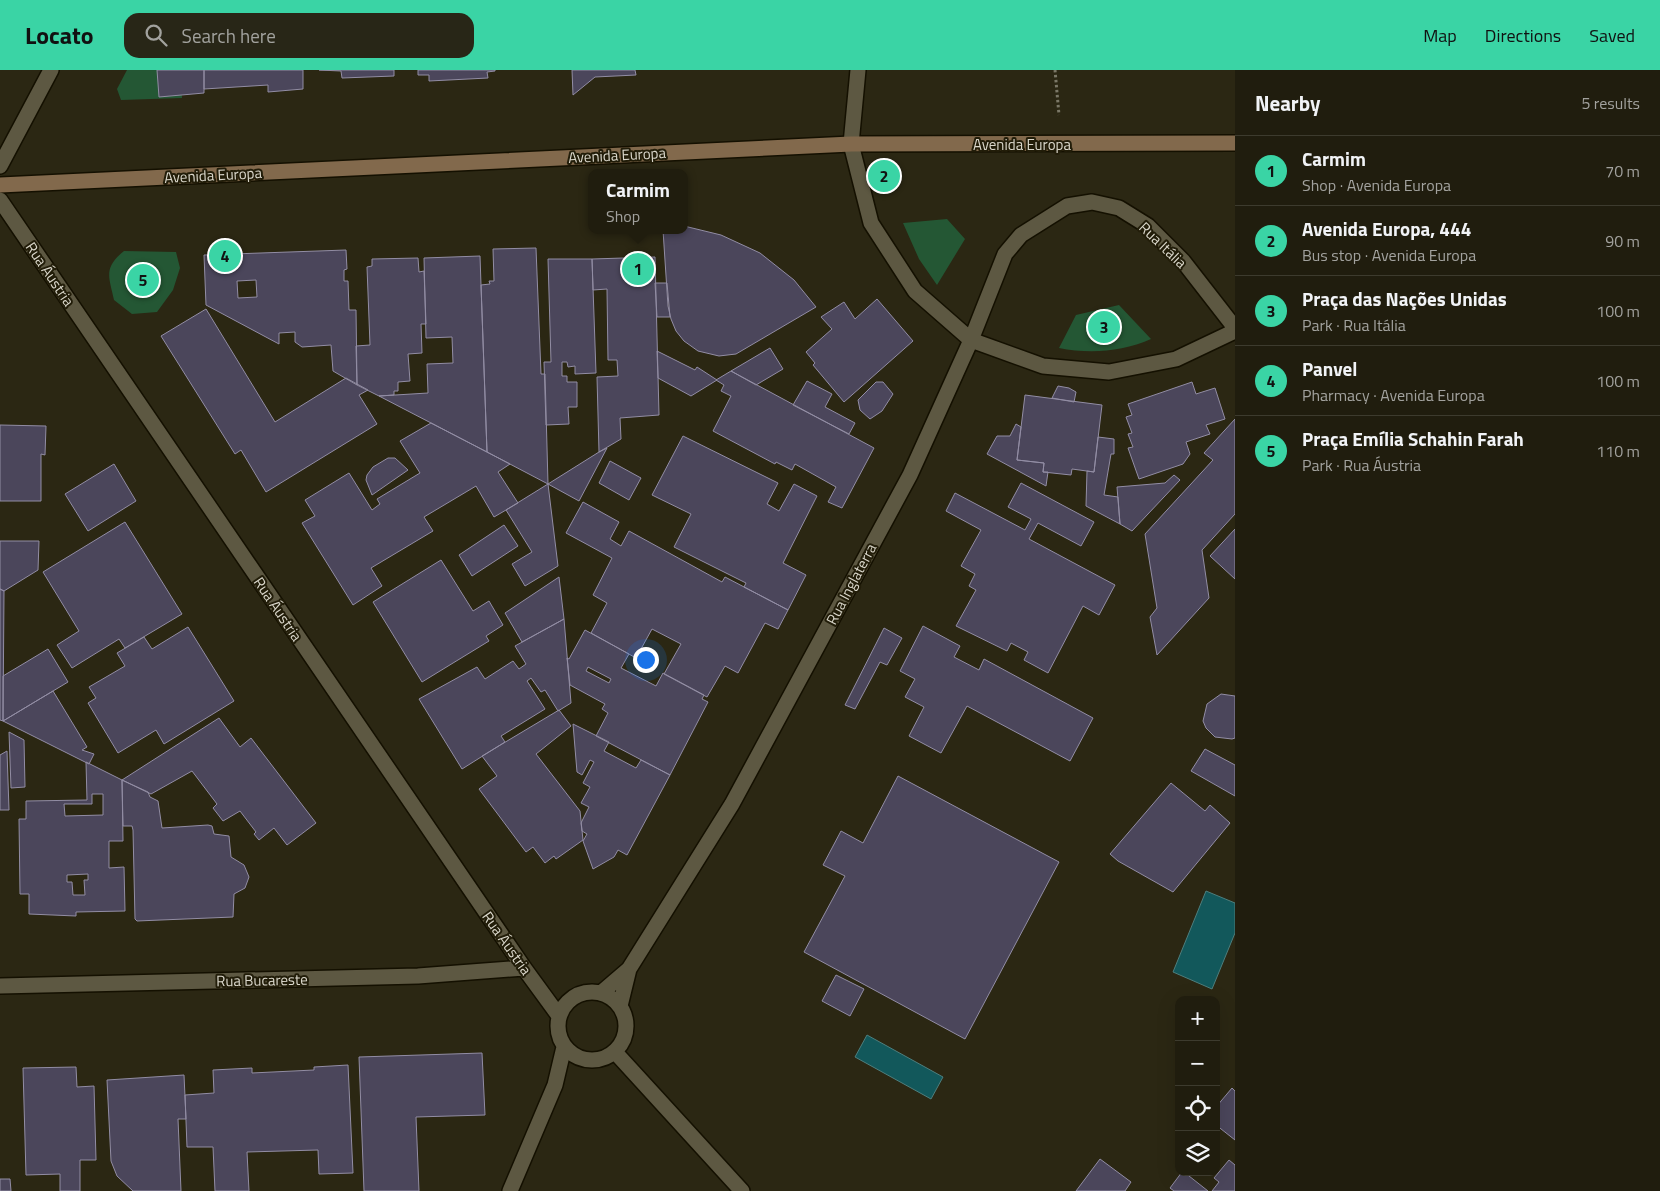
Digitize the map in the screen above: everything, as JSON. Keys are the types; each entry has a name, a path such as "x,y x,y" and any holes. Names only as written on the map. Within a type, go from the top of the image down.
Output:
{"main road":[{"name":"Avenida Europa","path":"0,185 851,144 1235,143"}],"street":[{"path":"0,166 51,70"},
{"path":"858,70 851,144 871,223 915,291 971,340 1043,366 1109,372 1176,359 1235,329"},
{"name":"Rua Áustria","path":"0,200 524,968 559,1016"},
{"name":"Rua Itália","path":"1067,206 1092,202 1119,208 1148,226 1183,261 1235,329"},
{"name":"Rua Inglaterra","path":"601,993 629,969 736,796 910,475 971,340 1005,254 1021,234 1067,206"},
{"name":"Rua Bucareste","path":"0,986 418,976 524,968"},
{"name":"Rua Inglaterra","path":"620,1006 629,969"},
{"path":"588,992 601,993 612,998 620,1006 625,1017 626,1029 622,1042 615,1052 598,1060 578,1058 564,1047 559,1037 557,1026 559,1016 565,1004 576,996 588,992"},
{"path":"510,1191 555,1085 564,1047"},
{"path":"615,1052 742,1191"},
{"path":"555,1085 578,1058"}],"green space":[{"path":"127,70 173,70 181,74 182,98 121,100 117,89"},
{"path":"947,219 965,239 937,285 919,259 903,223"},
{"path":"124,251 176,252 180,268 173,290 157,312 132,314 114,300 109,279 110,268 117,257"},
{"path":"1119,305 1151,339 1129,347 1105,351 1059,348 1076,315"}],"water":[{"path":"1206,891 1235,903 1235,933 1212,989 1173,972"},
{"path":"867,1035 943,1077 931,1099 855,1057"}],"building":[{"path":"157,70 204,70 204,93 159,97"},
{"path":"204,70 303,70 303,89 268,92 268,85 204,89"},
{"path":"319,70 394,70 394,76 342,78 341,71"},
{"path":"418,70 495,71 487,72 488,78 429,81 429,75 418,75"},
{"path":"572,70 635,70 636,75 595,77 573,95"},
{"path":"688,227 721,235 760,253 794,280 816,307 736,354 719,356 698,351 684,341 676,331 668,306 663,234 688,234"},
{"path":"536,248 541,374 545,374 548,484 487,452 481,285 490,284 489,281 494,281 493,249"},
{"path":"346,250 347,269 344,270 344,281 348,281 349,310 356,310 357,385 333,371 331,345 302,347 295,342 295,332 279,333 279,344 206,305 204,255","holes":["256,280 257,297 238,298 237,281"]},
{"path":"480,256 487,452 379,396 428,393 427,364 453,363 452,337 426,338 424,258"},
{"path":"655,257 659,415 620,418 621,439 599,452 597,377 618,376 617,360 608,360 607,289 593,290 592,259"},
{"path":"418,258 419,272 424,271 426,324 421,324 422,353 408,354 410,381 398,382 398,391 394,391 394,395 379,396 357,385 356,346 370,345 367,267 372,266 372,259"},
{"path":"548,259 592,259 596,373 575,374 575,366 568,367 567,362 562,362 562,376 567,376 567,382 577,382 577,407 568,407 569,424 546,425 544,362 551,362"},
{"path":"655,283 667,283 670,317 657,317"},
{"path":"877,299 913,341 844,402 813,365 815,363 806,352 832,329 821,317 844,302 855,319"},
{"path":"206,309 275,422 346,378 368,390 359,395 377,424 266,492 241,450 235,454 161,336"},
{"path":"770,348 783,369 756,385 731,371"},
{"path":"657,351 695,370 697,367 717,380 691,396 658,378"},
{"path":"731,371 874,448 842,508 828,502 836,487 795,464 792,470 776,462 775,464 713,431 731,396 721,391 724,385 716,380"},
{"path":"807,381 832,394 825,407 855,423 849,434 793,405"},
{"path":"876,382 883,382 893,394 882,411 870,419 860,410 858,400"},
{"path":"1192,382 1196,394 1215,388 1225,419 1206,425 1210,434 1186,442 1190,454 1183,464 1139,479 1128,448 1133,447 1128,434 1132,433 1126,417 1132,415 1128,404"},
{"path":"1058,386 1069,388 1076,392 1074,402 1052,398"},
{"path":"1025,395 1102,405 1094,472 1072,469 1071,475 1043,472 1044,463 1017,460"},
{"path":"1235,419 1235,514 1202,550 1209,598 1157,655 1150,617 1157,608 1145,534 1213,460 1204,453"},
{"path":"431,423 510,464 498,472 518,503 494,517 476,486 424,517 433,531 371,568 382,586 353,605 302,523 315,516 305,500 349,473 372,510 380,504 377,499 420,473 400,441"},
{"path":"1016,424 1021,427 1017,460 1044,463 1043,472 1048,472 1046,486 987,454 997,436 1010,436"},
{"path":"0,425 46,426 45,455 41,454 41,501 0,501"},
{"path":"683,436 778,483 767,504 779,511 794,484 817,496 783,563 806,575 788,610 744,587 746,583 674,547 691,514 652,495"},
{"path":"1098,437 1114,439 1114,454 1111,454 1104,495 1118,497 1120,524 1086,506 1087,471 1094,472"},
{"path":"607,448 579,501 548,484 599,452"},
{"path":"388,458 395,458 408,470 372,495 366,480 367,475 373,467"},
{"path":"610,461 641,478 629,500 599,483"},
{"path":"114,464 136,501 88,531 65,494"},
{"path":"1174,475 1180,480 1132,531 1120,524 1117,487 1165,483"},
{"path":"1021,483 1094,522 1081,546 1038,523 1029,539 1115,585 1099,615 1083,606 1048,673 1024,660 1028,652 1011,643 1007,651 956,626 976,590 969,586 975,574 961,566 981,530 946,511 955,493 1025,530 1031,519 1008,507"},
{"path":"548,484 558,566 525,586 512,564 532,552 506,510"},
{"path":"583,502 619,522 610,539 621,546 629,531 722,582 725,577 788,610 778,629 765,623 738,673 725,666 707,697 664,674 681,644 652,629 636,658 591,633 607,603 593,595 612,558 566,533"},
{"path":"125,522 182,614 125,648 119,639 72,668 57,645 79,631 43,572"},
{"path":"504,525 518,546 472,576 459,555"},
{"path":"1235,529 1235,579 1210,556"},
{"path":"0,541 39,541 38,570 4,591 0,589"},
{"path":"441,560 473,611 489,601 503,625 486,636 489,641 422,682 373,602"},
{"path":"559,577 564,619 522,642 505,613"},
{"path":"0,589 4,591 3,721 0,720"},
{"path":"564,619 571,703 558,711 545,690 541,692 531,678 527,681 545,709 501,736 505,742 462,769 419,699 477,667 485,679 513,661 519,669 526,664 515,646"},
{"path":"923,626 960,646 954,657 979,670 984,659 1093,718 1070,761 967,706 941,753 909,736 924,707 905,697 915,679 900,671"},
{"path":"188,627 234,701 164,744 156,730 118,753 88,703 96,698 89,687 125,666 117,653 144,637 152,649"},
{"path":"884,628 902,638 887,665 880,662 855,709 845,705"},
{"path":"585,630 629,654 621,668 656,686 663,673 704,695 702,699 708,702 670,775 596,736 608,713 602,709 605,704 570,685 567,658 569,659","holes":["588,667 611,679 609,683 586,671"]},
{"path":"48,649 68,682 3,721 3,676"},
{"path":"53,691 87,747 82,750 94,754 89,764 3,721"},
{"path":"1221,694 1235,696 1235,738 1232,739 1215,737 1206,728 1203,721 1207,704"},
{"path":"559,710 571,726 536,754 580,811 583,840 556,859 554,856 545,863 533,847 526,852 479,789 497,776 482,756"},
{"path":"219,718 240,747 251,738 316,823 287,845 274,828 259,840 254,834 256,832 240,811 223,821 213,808 217,804 192,771 151,794 122,780"},
{"path":"573,724 609,742 604,751 636,768 641,760 670,775 627,855 618,850 614,857 593,869 583,841 587,834 582,831 581,823 589,807 581,803 590,787 583,783 594,762 590,760 582,775 577,772"},
{"path":"9,732 24,740 25,787 11,788"},
{"path":"1205,749 1235,765 1235,796 1191,771"},
{"path":"7,751 9,810 0,810 0,755"},
{"path":"86,762 122,780 123,841 109,841 109,868 124,867 125,911 76,912 76,916 29,914 29,894 20,894 19,819 26,819 26,801 87,800","holes":["92,794 103,794 103,815 65,816 64,804 92,804","88,874 88,880 84,880 85,895 73,895 72,882 67,882 67,875"]},
{"path":"898,776 1059,862 965,1039 804,952 845,876 823,865 841,831 863,843"},
{"path":"122,780 148,792 150,797 158,801 162,828 208,825 212,826 214,834 229,836 231,857 244,865 249,877 245,888 234,894 233,917 137,921 135,919 133,830 132,826 123,826"},
{"path":"1171,783 1205,811 1210,805 1230,823 1173,892 1118,861 1110,854"},
{"path":"836,975 864,989 850,1016 822,1001"},
{"path":"482,1053 485,1115 416,1117 419,1191 364,1191 359,1057"},
{"path":"348,1065 353,1173 319,1174 318,1150 247,1152 249,1191 215,1191 213,1147 187,1147 185,1095 214,1093 213,1070 252,1068 252,1073 314,1070 314,1067"},
{"path":"76,1067 77,1087 94,1086 96,1160 80,1160 80,1191 60,1191 60,1174 26,1175 23,1068"},
{"path":"184,1075 186,1119 178,1119 181,1191 133,1191 117,1176 111,1161 107,1080"},
{"path":"1232,1088 1235,1091 1235,1140 1220,1128 1220,1102"},
{"path":"1100,1159 1131,1182 1125,1191 1076,1191"},
{"path":"1229,1160 1235,1165 1235,1191 1212,1191 1219,1182 1214,1178 1220,1176 1220,1171"},
{"path":"1179,1176 1189,1176 1208,1191 1174,1191 1170,1188"},
{"path":"0,1179 10,1179 11,1191 0,1191"}],"place":[{"name":"Avenida Europa, 444","path":"884,176"},
{"name":"Panvel","path":"225,256"},
{"name":"Carmim","path":"638,269"},
{"name":"Praça Emília Schahin Farah","path":"143,280"},
{"name":"Praça das Nações Unidas","path":"1104,327"}]}
